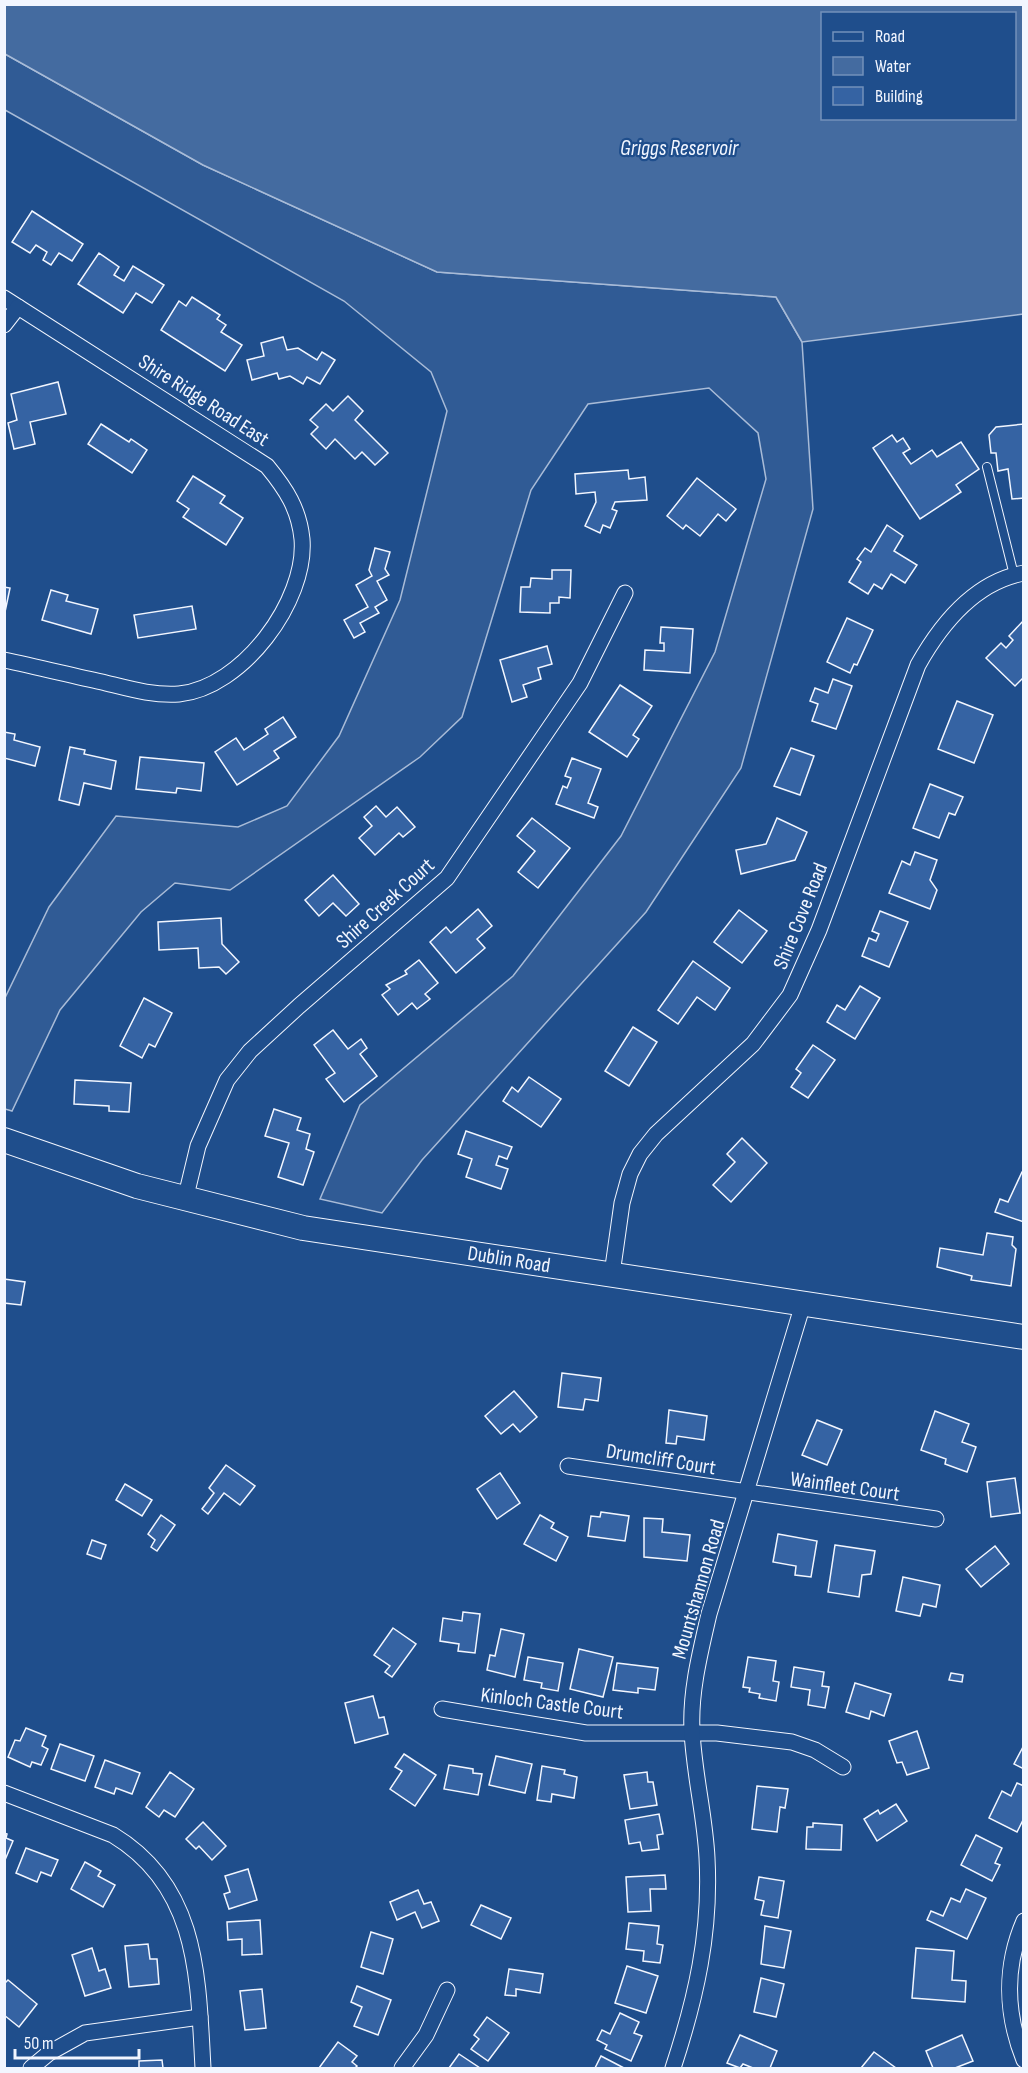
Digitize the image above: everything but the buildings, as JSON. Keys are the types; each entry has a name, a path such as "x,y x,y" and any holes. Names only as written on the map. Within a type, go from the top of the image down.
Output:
{"main road":[{"name":"Dublin Road","path":"4,1140 137,1186 303,1228 1023,1336"}],"street":[{"path":"4,325 11,303"},
{"name":"Shire Ridge Road East","path":"4,660 144,692 179,694 213,685 248,658 277,620 293,594 300,572 302,538 295,507 288,492 267,466 11,303"},
{"name":"Shire Cove Road","path":"612,1274 622,1203 630,1174 640,1154 656,1134 753,1044 790,995 819,930 918,665 931,642 946,620 964,604 1019,574"},
{"name":"Shire Creek Court","path":"185,1200 198,1146 227,1080 250,1051 299,1006 447,878 580,683 625,593"},
{"name":"Mountshannon Road","path":"673,2068 694,2005 706,1935 707,1858 692,1733 697,1663 709,1614 803,1304"},
{"name":"Drumcliff Court","path":"568,1466 747,1494"},
{"name":"Wainfleet Court","path":"747,1494 936,1519"},
{"name":"Kinloch Castle Court","path":"442,1709 586,1733 692,1733 792,1742 815,1750 843,1767"},
{"path":"4,1793 113,1835 126,1843 164,1879 175,1897 194,1961 204,2068"},
{"path":"1023,1921 1015,1948 1009,1994 1010,2016 1023,2060"},
{"path":"402,2068 426,2035 447,1990"},
{"path":"31,2068 49,2053 85,2033 201,2017"}],"lane":[{"path":"987,467 1019,574"}],"shaded area":[{"path":"5,54 203,165 437,272 776,297 802,342 813,509 741,768 646,912 422,1160 382,1213 320,1199 360,1105 513,976 621,836 715,652 766,479 758,433 709,388 588,404 531,490 462,717 420,757 230,890 175,883 141,912 60,1010 12,1111 5,1109 4,1000 49,907 116,816 238,827 287,806 339,736 400,600 447,411 431,372 344,301 5,110"}],"water":[{"name":"Griggs Reservoir","path":"5,4 1023,5 1023,314 802,342 776,297 437,272 203,165 5,54"}]}
